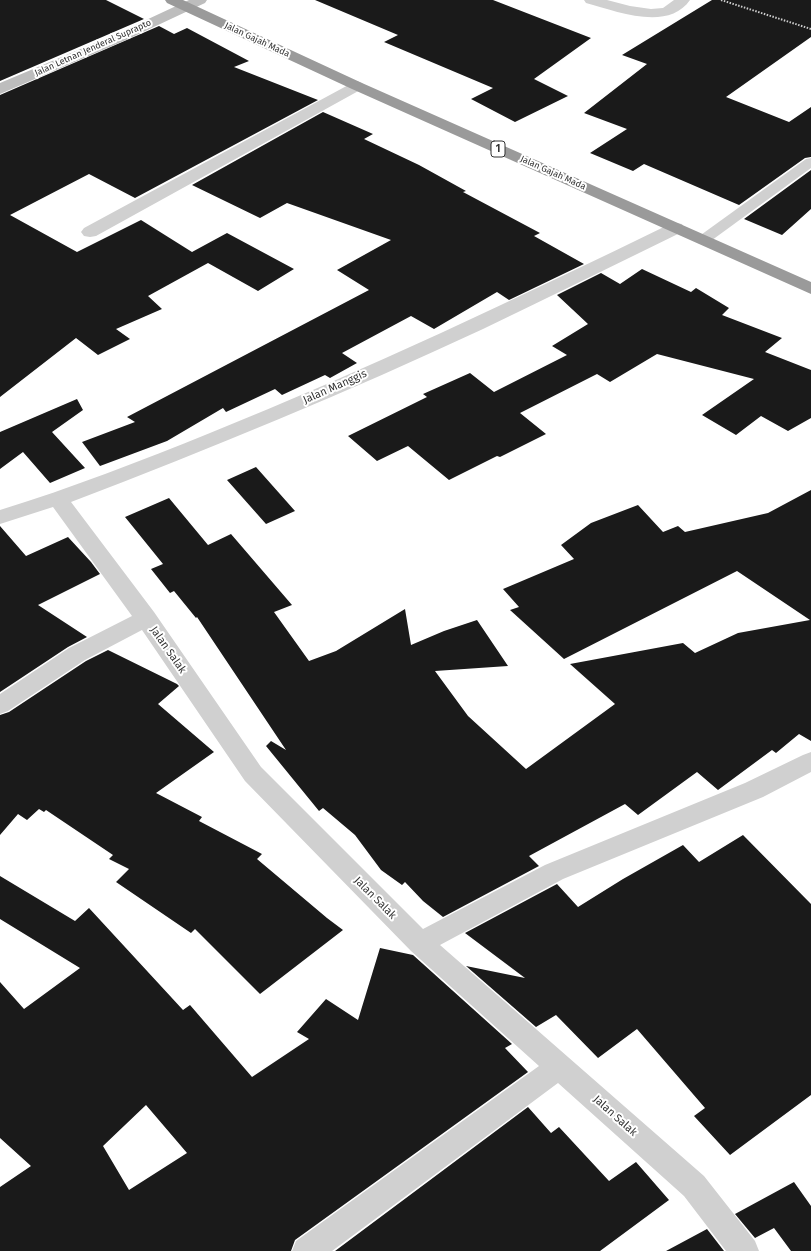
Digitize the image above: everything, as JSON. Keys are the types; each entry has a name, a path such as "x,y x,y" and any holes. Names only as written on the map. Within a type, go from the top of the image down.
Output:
{"highway":[{"name":"Jalan Gajah Mada","path":"186,2 357,86 668,232 703,240 811,290"}],"street":[{"path":"591,0 636,11 654,13 669,10 683,0"},
{"name":"Jalan Letnan Jenderal Suprapto","path":"0,89 121,37 186,2"},
{"path":"90,232 357,86"},
{"name":"Jalan Manggis","path":"0,517 58,499 157,462 278,413 476,325 668,232"},
{"name":"Jalan Salak","path":"58,499 146,618 214,717 230,743 253,774 420,943 694,1186 744,1251"},
{"path":"0,705 77,654 146,618"},
{"path":"420,943 554,872 754,790 811,761"},
{"path":"307,1251 559,1067"}],"lane":[{"path":"703,240 811,162"}],"path":[{"path":"720,0 811,29"}],"building":[{"path":"0,0 106,0 144,19 0,81"},
{"path":"315,0 493,0 591,38 534,79 568,96 515,122 471,99 493,88 384,42 398,35"},
{"path":"712,0 811,0 811,37 726,97 789,122 811,107 811,157 805,158 739,205 644,164 633,171 590,153 627,129 584,113 647,64 622,55"},
{"path":"159,26 174,34 187,28 249,61 234,67 318,100 135,198 89,174 10,215 77,252 141,220 192,252 227,233 294,269 258,291 208,263 148,296 162,309 116,329 130,339 98,355 76,338 0,397 0,95"},
{"path":"323,112 373,134 364,139 419,165 466,191 463,192 540,233 534,236 584,264 509,300 497,292 434,329 411,316 342,353 357,363 330,378 325,375 282,395 275,389 226,412 223,408 167,441 100,466 82,442 135,422 127,417 369,290 337,270 391,240 287,203 260,218 192,185"},
{"path":"811,170 811,209 782,235 744,219"},
{"path":"642,269 691,292 696,288 729,308 722,315 782,338 765,352 811,370 811,418 788,431 761,416 736,435 702,415 754,379 657,354 610,382 597,374 520,413 546,434 449,480 408,446 377,461 348,436 427,397 423,394 470,373 494,392 567,355 552,346 588,324 557,295 601,273 620,284"},
{"path":"77,399 83,410 52,432 85,468 50,483 23,452 0,469 0,432"},
{"path":"256,467 295,511 266,524 227,480"},
{"path":"811,490 811,741 799,734 776,753 772,750 718,790 697,772 638,815 625,804 529,856 539,866 443,917 423,901 405,882 402,885 381,870 355,835 323,808 319,811 266,746 271,741 286,750 197,617 196,618 174,591 170,593 151,569 163,564 125,517 169,498 208,545 231,534 292,605 274,612 309,661 336,651 405,609 411,645 444,631 477,620 508,666 435,671 468,716 526,769 615,704 570,664 683,643 695,653 738,633 810,620 737,571 564,659 510,610 519,607 503,589 574,559 561,545 591,523 638,505 663,532 678,526 685,532 768,513"},
{"path":"0,526 26,556 68,537 100,574 38,605 87,637 68,647 0,692"},
{"path":"108,650 177,684 179,686 158,704 214,752 156,793 202,817 199,821 262,854 257,859 343,930 260,994 195,929 191,933 116,882 129,869 109,859 113,855 46,810 44,812 39,809 27,820 18,814 0,835 0,715 9,712 86,661"},
{"path":"743,835 811,904 811,1095 730,1155 694,1116 705,1108 637,1029 598,1058 556,1015 536,1027 466,966 525,978 465,933 557,884 578,907 623,879 683,845 699,862"},
{"path":"0,876 75,921 89,908 183,1010 190,1005 252,1077 309,1039 297,1032 326,999 358,1020 380,948 413,955 512,1044 505,1048 528,1072 295,1240 291,1251 0,1251 0,1187 31,1166 0,1138 0,982 24,1009 80,968 0,919","holes":["146,1105 187,1153 129,1190 103,1146"]},
{"path":"528,1107 551,1133 559,1127 609,1181 636,1162 669,1200 600,1251 335,1251"},
{"path":"794,1182 811,1206 811,1251 791,1251 774,1228 755,1238 735,1214"},
{"path":"707,1229 724,1251 666,1251"}]}
